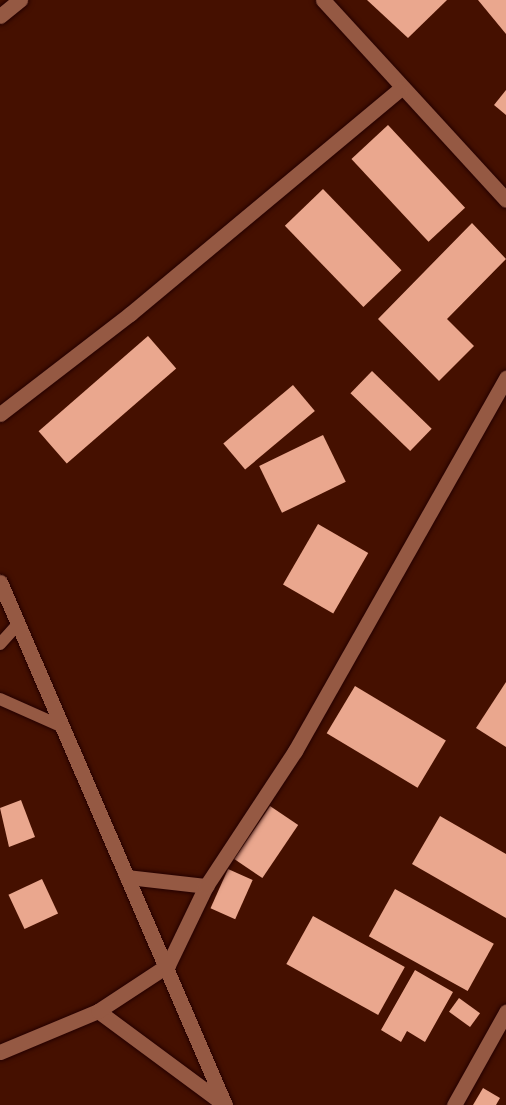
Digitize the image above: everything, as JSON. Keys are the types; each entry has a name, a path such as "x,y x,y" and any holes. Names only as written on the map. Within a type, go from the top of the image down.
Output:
{"street":[{"path":"0,16 20,0"},
{"path":"323,0 400,89 506,200"},
{"path":"0,414 130,314 400,89"},
{"path":"0,1052 98,1011 168,965 206,886 295,751 506,378"},
{"path":"0,582 127,877 168,965 225,1105"},
{"path":"127,877 206,886"},
{"path":"98,1011 225,1105"},
{"path":"454,1105 506,1012"}],"lane":[{"path":"0,644 18,624"},
{"path":"0,699 63,727"}],"building":[{"path":"367,0 447,0 408,38"},
{"path":"478,0 506,0 506,34"},
{"path":"506,90 506,115 494,105"},
{"path":"388,125 465,208 428,242 351,159"},
{"path":"323,189 401,270 363,307 285,226"},
{"path":"472,223 506,259 447,319 474,346 439,381 378,319"},
{"path":"148,336 176,368 67,464 39,431"},
{"path":"372,371 432,429 410,451 350,393"},
{"path":"293,385 315,411 245,470 223,443"},
{"path":"323,435 346,482 282,513 259,466"},
{"path":"318,524 368,553 333,614 283,585"},
{"path":"506,682 506,747 476,728"},
{"path":"355,686 446,741 418,788 327,733"},
{"path":"21,800 35,837 9,847 0,808"},
{"path":"270,806 298,825 262,878 234,859"},
{"path":"440,816 506,854 506,918 412,864"},
{"path":"228,869 253,880 235,919 211,908"},
{"path":"42,879 58,913 25,929 8,895"},
{"path":"395,889 494,944 468,991 369,936"},
{"path":"313,916 405,967 378,1015 286,964"},
{"path":"415,970 453,992 425,1042 407,1031 401,1042 381,1030"},
{"path":"459,998 480,1013 470,1027 449,1012"},
{"path":"483,1088 500,1098 496,1105 473,1105"}]}
